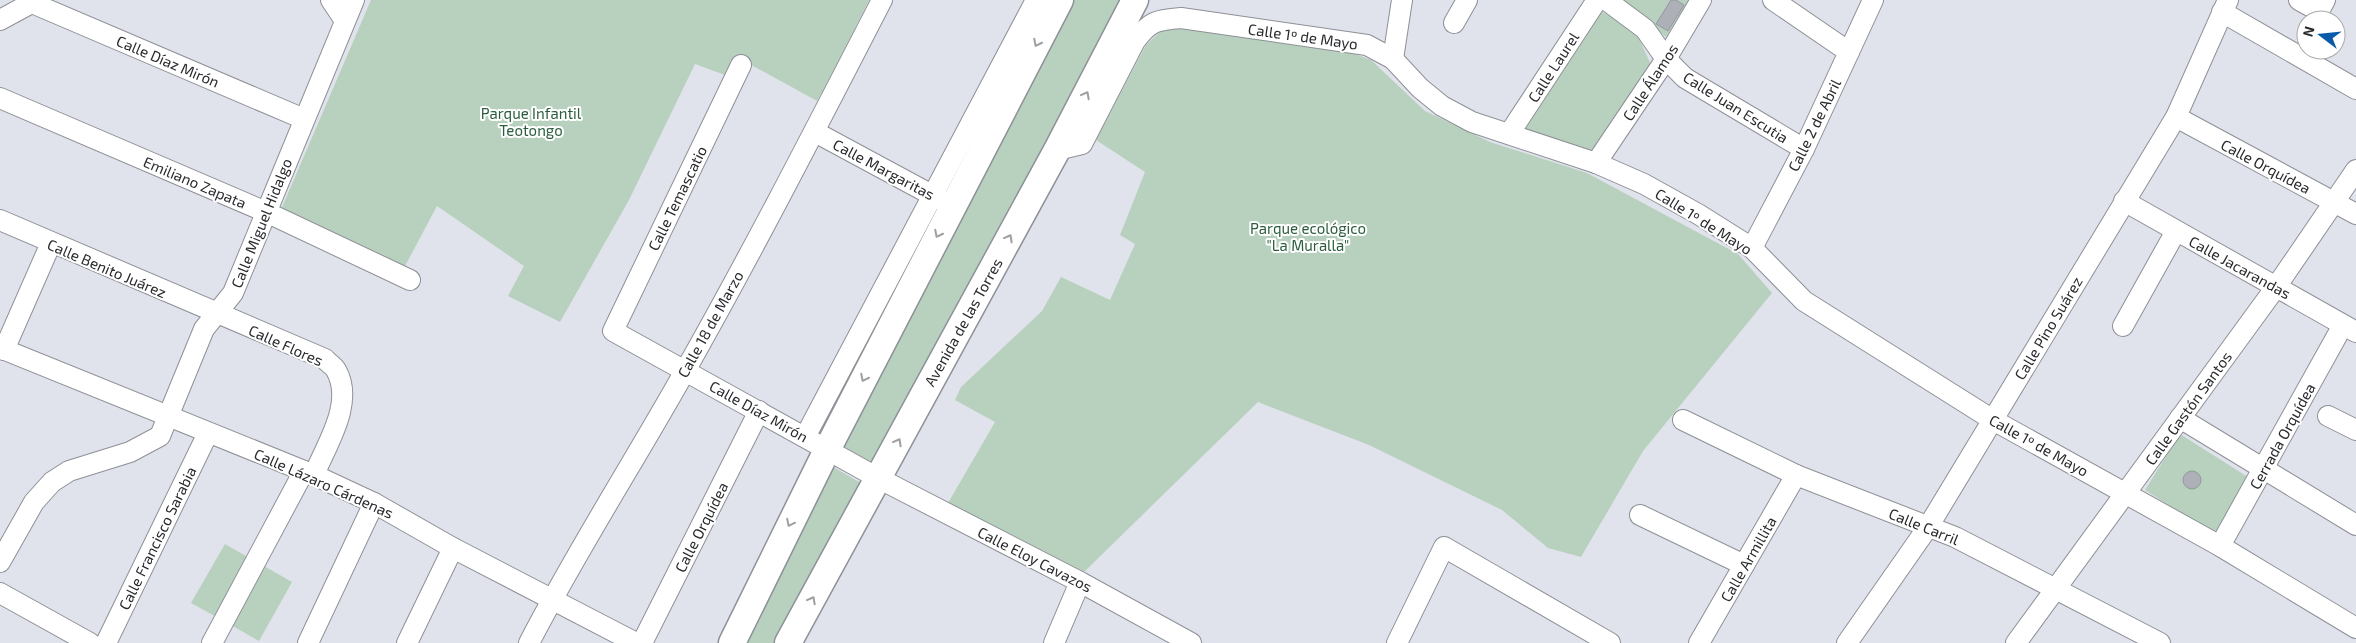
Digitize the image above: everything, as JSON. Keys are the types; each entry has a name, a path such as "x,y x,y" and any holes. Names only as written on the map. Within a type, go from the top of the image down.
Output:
{"main road":[{"path":"732,643 816,443 942,200 1060,0"},
{"name":"Avenida de las Torres","path":"788,643 1056,150 1135,0"}],"street":[{"path":"331,0 345,20"},
{"name":"Calle Miguel Hidalgo","path":"0,562 34,502 52,482 69,471 130,452 160,436 204,330 233,293 354,0"},
{"name":"Calle 18 de Marzo","path":"528,643 552,598 685,371 815,132 882,0"},
{"path":"942,200 1036,0"},
{"path":"1393,59 1402,0"},
{"path":"1454,23 1467,0"},
{"name":"Calle Laurel","path":"1509,134 1597,0"},
{"name":"Calle Juan Escutia","path":"1606,0 1645,29 1666,59 1685,78 1804,149"},
{"name":"Calle Álamos","path":"1596,163 1666,59 1701,0"},
{"path":"1773,0 1849,52"},
{"name":"Calle 2 de Abril","path":"1752,248 1804,149 1873,0"},
{"path":"2299,0 2319,11 2325,0"},
{"path":"0,20 35,2"},
{"name":"Calle Díaz Mirón","path":"35,2 304,119"},
{"path":"2225,6 2356,90"},
{"name":"Calle Pino Suárez","path":"1847,643 1928,527 2176,117 2225,6"},
{"name":"Calle 1º de Mayo","path":"1056,150 1082,144 1135,41 1146,26 1159,20 1180,18 1367,45 1393,59 1420,88 1442,106 1472,122 1596,163 1644,184 1698,214 1752,248 1804,302 1992,420 2220,546 2356,628"},
{"name":"Calle Temascatio","path":"613,331 741,65"},
{"name":"Emiliano Zapata","path":"0,98 266,212 410,280"},
{"name":"Calle Orquídea","path":"2176,117 2356,214"},
{"name":"Calle Margaritas","path":"815,132 942,200"},
{"name":"Calle Gastón Santos","path":"2016,643 2276,287 2356,170"},
{"name":"Calle Jacarandas","path":"2124,201 2350,328"},
{"name":"Calle Benito Juárez","path":"0,220 215,314"},
{"path":"2123,326 2176,231"},
{"path":"2,349 50,243"},
{"name":"Calle Flores","path":"212,643 268,537 309,473 340,415 342,392 336,370 325,360 215,314"},
{"name":"Cerrada Orquídea","path":"2220,546 2264,468 2350,328"},
{"name":"Calle Díaz Mirón","path":"613,331 878,478"},
{"name":"Calle Lázaro Cárdenas","path":"2,349 309,473 374,503 453,548 636,643"},
{"name":"Calle Orquídea","path":"642,643 759,411"},
{"path":"2328,416 2356,430"},
{"path":"2180,418 2356,525"},
{"name":"Calle Carril","path":"1683,420 1796,475 1955,537 2160,643"},
{"name":"Calle Francisco Sarabia","path":"106,643 208,432"},
{"name":"Calle Armillita","path":"1699,643 1796,475"},
{"name":"Calle Eloy Cavazos","path":"878,478 1080,582 1191,643"},
{"path":"308,643 374,503"},
{"path":"1640,515 1744,565"},
{"path":"1397,643 1444,547 1610,643"},
{"path":"407,643 453,548"},
{"path":"1054,643 1080,582"},
{"path":"0,593 90,643"}],"green space":[{"name":"Parque Infantil Teotongo","path":"371,0 869,0 855,28 858,30 825,93 822,92 817,101 744,61 736,79 695,64 629,200 560,322 508,296 524,266 437,206 404,268 280,212"},
{"path":"1071,0 1126,0 876,468 843,451 841,443"},
{"path":"1623,0 1689,0 1666,37"},
{"path":"1599,10 1636,32 1652,67 1596,155 1521,129"},
{"name":"Parque ecológico \"La Muralla\"","path":"1176,27 1337,47 1371,60 1425,111 1490,142 1587,173 1738,254 1772,293 1643,451 1581,557 1548,548 1502,510 1369,445 1258,402 1082,574 948,503 995,422 955,400 961,387 1042,311 1061,277 1110,300 1135,244 1120,235 1145,172 1096,140 1146,45 1162,30"},
{"path":"2180,434 2251,479 2216,535 2145,490"},
{"path":"835,468 861,483 785,643 736,643 826,471"},
{"path":"225,544 253,560 220,619 191,603"},
{"path":"264,566 292,582 259,641 231,625"}],"building":[{"path":"1671,0 1676,0 1684,5 1668,31 1656,24"},
{"path":"2188,471 2196,471 2201,476 2199,487 2188,489 2183,484 2183,476"}]}
